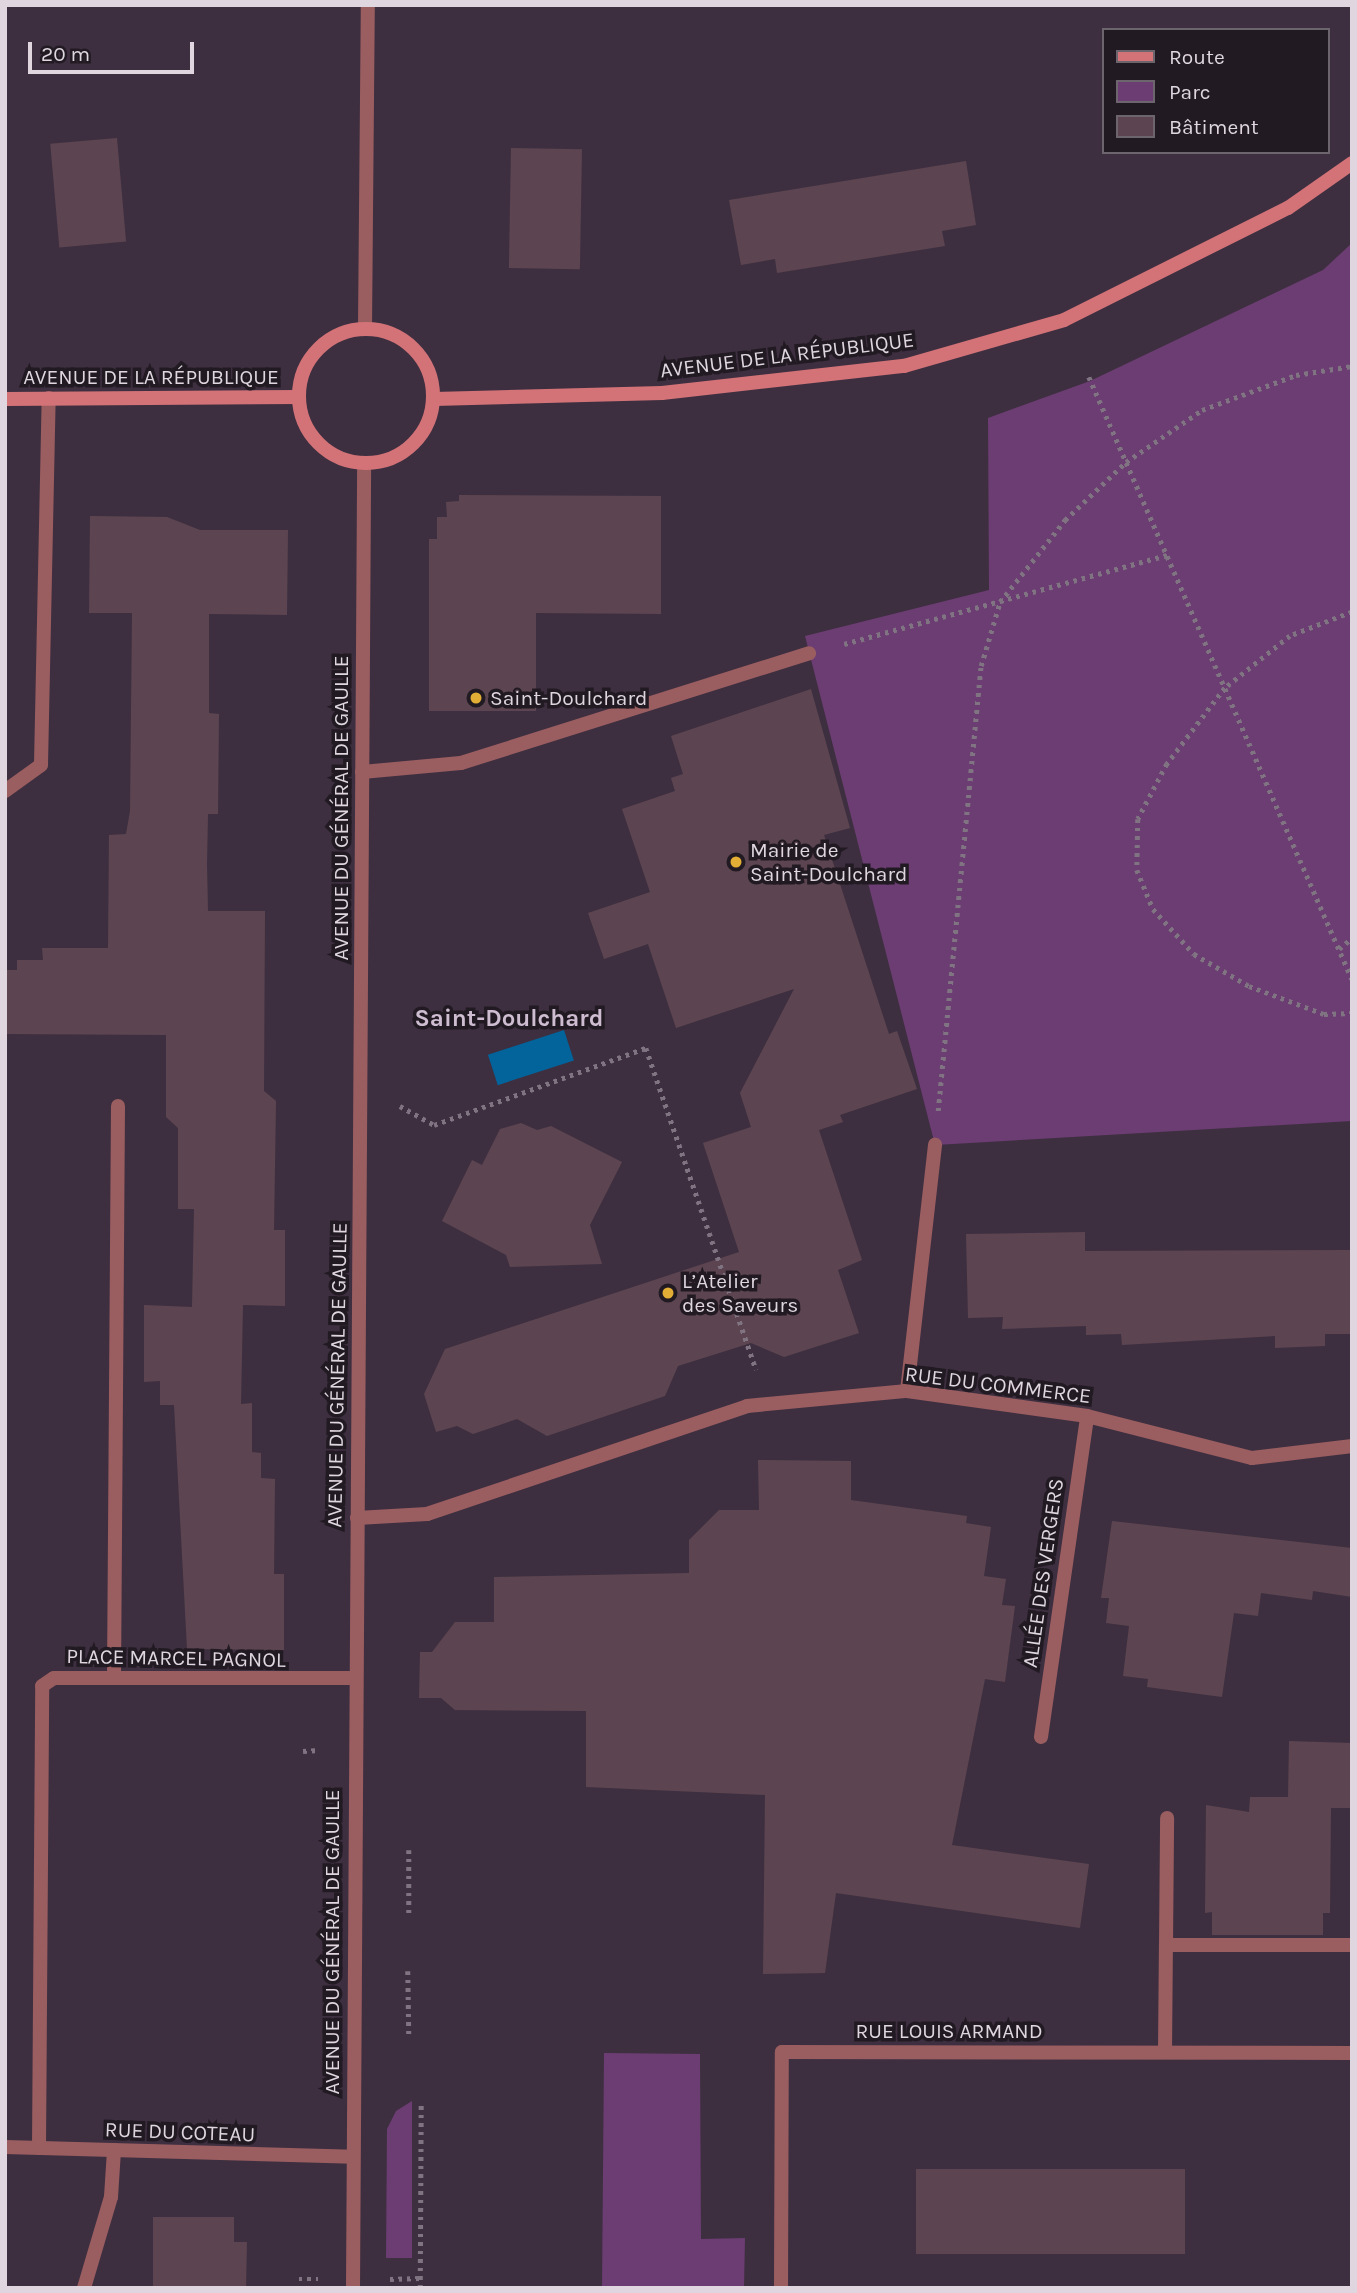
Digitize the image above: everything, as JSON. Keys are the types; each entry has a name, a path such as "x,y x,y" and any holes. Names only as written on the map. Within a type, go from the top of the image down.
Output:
{"street":[{"path":"365,328 368,5"},
{"name":"AVENUE DE LA RÉPUBLIQUE","path":"434,399 662,393 904,366 1064,320 1288,208 1352,163"},
{"path":"365,328 392,333 415,349 430,371 434,399 429,419 411,445 364,463 317,443 298,397 314,354 331,338 365,328"},
{"name":"AVENUE DE LA RÉPUBLIQUE","path":"5,399 298,397"},
{"path":"5,791 41,765 48,398"},
{"name":"AVENUE DU GÉNÉRAL DE GAULLE","path":"353,2288 364,463"},
{"path":"362,772 461,763 809,653"},
{"path":"114,1678 118,1106"},
{"path":"907,1391 935,1145"},
{"name":"RUE DU COMMERCE","path":"357,1518 427,1514 768,1404 907,1391 1087,1416 1252,1458 1352,1446"},
{"name":"ALLÉE DES VERGERS","path":"1041,1737 1087,1416"},
{"name":"PLACE MARCEL PAGNOL","path":"39,2148 42,1686 54,1678 355,1678"},
{"path":"1165,2052 1167,1818"},
{"path":"1166,1945 1352,1945"},
{"name":"RUE LOUIS ARMAND","path":"781,2288 782,2052 1352,2053"},
{"name":"RUE DU COTEAU","path":"5,2147 353,2157"},
{"path":"85,2288 111,2197 114,2150"}],"path":[{"path":"935,1145 981,666 1000,602 1065,520 1126,462 1202,410 1296,375 1352,366"},
{"path":"1089,377 1352,979"},
{"path":"809,653 1167,555"},
{"path":"1352,612 1290,636 1225,688 1167,764 1138,818 1137,870 1153,909 1194,954 1249,986 1324,1014 1352,1013"},
{"path":"1339,949 1352,938"},
{"path":"400,1106 434,1125 646,1048 768,1404"},
{"path":"409,1850 409,1914"},
{"path":"408,1971 409,2035"},
{"path":"420,2288 421,2101"},
{"path":"378,2279 420,2278"},
{"path":"299,2279 322,2279"}],"green space":[{"path":"1352,243 1352,1121 935,1145 805,636 989,590 988,418 1090,381 1323,270"},
{"path":"604,2053 700,2054 701,2239 745,2238 744,2288 602,2288"},
{"path":"412,2101 412,2258 386,2258 387,2129 396,2111"}],"water":[{"path":"564,1030 574,1060 498,1085 488,1055"}],"building":[{"path":"117,138 126,242 59,247 50,144"},
{"path":"511,148 582,149 580,269 509,268"},
{"path":"966,161 976,225 942,231 945,246 777,273 775,259 741,265 729,200"},
{"path":"459,495 661,496 661,614 536,613 536,711 429,711 429,539 437,539 437,517 447,517 446,502 459,501"},
{"path":"90,516 167,517 200,530 288,530 287,615 209,614 209,713 219,714 218,814 208,814 207,864 208,911 265,911 264,1091 276,1101 274,1230 285,1230 285,1306 243,1305 241,1404 252,1403 252,1452 261,1453 261,1478 275,1479 274,1574 284,1574 284,1650 187,1649 174,1405 160,1405 160,1381 144,1382 144,1305 192,1307 194,1209 178,1209 178,1128 166,1117 166,1035 5,1034 5,970 17,970 17,960 43,960 42,948 108,948 109,835 126,834 130,811 132,613 89,613"},
{"path":"811,689 850,828 824,835 889,1034 897,1031 917,1089 840,1115 843,1122 819,1130 862,1260 838,1270 859,1333 784,1357 751,1343 678,1366 665,1396 547,1436 517,1419 473,1434 457,1426 436,1432 424,1394 445,1349 739,1252 703,1143 751,1127 740,1093 794,989 676,1028 648,944 604,959 588,913 650,892 622,809 675,791 671,778 683,774 671,736"},
{"path":"521,1123 537,1130 551,1126 622,1162 590,1225 602,1264 510,1267 506,1255 442,1221 472,1160 482,1165 500,1129"},
{"path":"1085,1232 1085,1251 1352,1250 1352,1334 1325,1334 1325,1346 1275,1348 1275,1336 1122,1345 1121,1334 1086,1335 1086,1326 1002,1329 1003,1317 968,1318 966,1234"},
{"path":"758,1460 851,1461 851,1500 967,1516 966,1523 991,1527 984,1576 1006,1579 1002,1605 1015,1606 1005,1682 985,1679 952,1845 1089,1864 1080,1928 836,1893 825,1973 763,1974 765,1795 586,1787 586,1711 455,1710 441,1698 419,1698 420,1652 432,1652 455,1622 494,1622 494,1577 689,1573 689,1540 719,1510 759,1510"},
{"path":"1112,1521 1352,1548 1352,1597 1313,1591 1312,1600 1261,1593 1258,1616 1234,1613 1222,1697 1147,1687 1148,1679 1123,1676 1129,1626 1106,1623 1109,1598 1101,1598"},
{"path":"1289,1741 1352,1743 1352,1808 1331,1808 1330,1913 1323,1913 1323,1935 1212,1935 1212,1912 1205,1913 1206,1805 1249,1812 1250,1797 1288,1797"},
{"path":"916,2169 1185,2169 1185,2254 916,2254"},
{"path":"153,2217 234,2217 234,2242 247,2242 246,2288 153,2288"}],"place":[{"name":"Saint-Doulchard","path":"476,698"},
{"name":"Mairie de Saint-Doulchard","path":"736,862"},
{"name":"L’Atelier des Saveurs","path":"668,1293"}],"district":[{"name":"Saint-Doulchard","path":"509,1019"}]}
